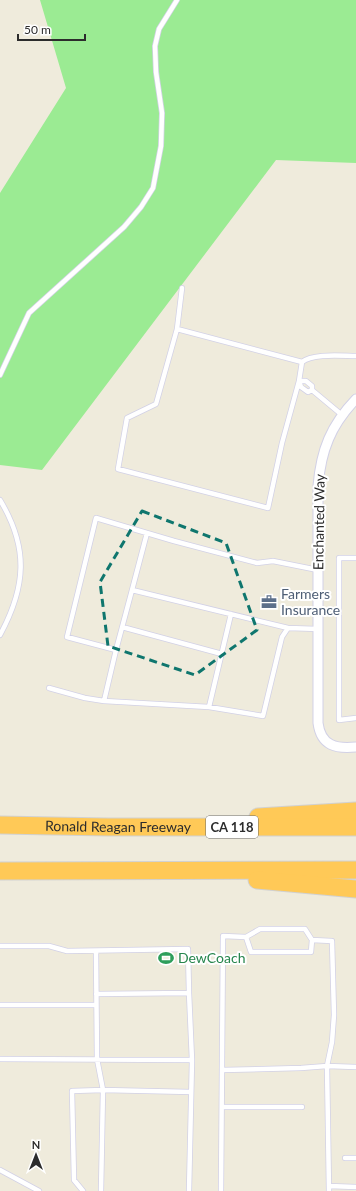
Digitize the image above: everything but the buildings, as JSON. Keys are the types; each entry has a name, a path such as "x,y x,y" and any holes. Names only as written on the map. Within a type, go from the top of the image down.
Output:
{"highway":[{"path":"108,827 356,811"},
{"name":"Ronald Reagan Freeway","path":"0,825 108,827 356,827"},
{"path":"142,870 356,889"},
{"path":"0,871 356,870"}],"street":[{"name":"Enchanted Way","path":"356,399 342,415 329,437 319,469 318,486 319,730 322,737 333,746 344,748 356,747"}],"lane":[{"path":"0,375 29,313 124,227 141,207 153,188 161,146 162,113 156,72 155,46 159,29 176,0"},
{"path":"182,288 177,329 156,404 127,418 118,469 268,508 282,443 299,381 302,362 306,358 313,357 356,356"},
{"path":"177,329 302,362"},
{"path":"299,381 301,387 308,392 312,390"},
{"path":"299,381 306,381 312,386 312,390 342,415"},
{"path":"0,500 14,526 22,560 16,600 0,635"},
{"path":"116,650 67,637 96,518 257,563 273,560 318,570"},
{"path":"104,700 147,533"},
{"path":"356,558 339,558 339,720 356,718"},
{"path":"132,590 288,628 318,629"},
{"path":"209,706 232,614"},
{"path":"122,627 222,654"},
{"path":"48,688 85,698 209,706 263,716 282,637 288,628"},
{"path":"221,1191 223,936 246,937 260,929 305,929 312,940 311,952 251,952 246,937"},
{"path":"312,940 332,941 334,1014 332,1042 327,1066 329,1189 356,1187"},
{"path":"0,946 48,946 67,951 188,948 192,1060 189,1191"},
{"path":"96,951 97,1059 103,1090 101,1191"},
{"path":"96,994 189,993"},
{"path":"0,1005 96,1005"},
{"path":"0,1059 192,1060"},
{"path":"222,1070 327,1066 356,1067"},
{"path":"84,1191 74,1180 72,1091 103,1090 191,1092"},
{"path":"222,1107 302,1107"},
{"path":"345,1158 356,1158"},
{"path":"0,1170 39,1191"}],"highlighted area":[{"path":"142,511 226,543 257,630 195,675 108,646 100,582"}],"green space":[{"path":"40,0 356,0 356,163 276,160 42,470 0,465 0,193 66,88"}],"place":[{"name":"Farmers Insurance","path":"269,602"},
{"name":"DewCoach","path":"166,958"}]}
